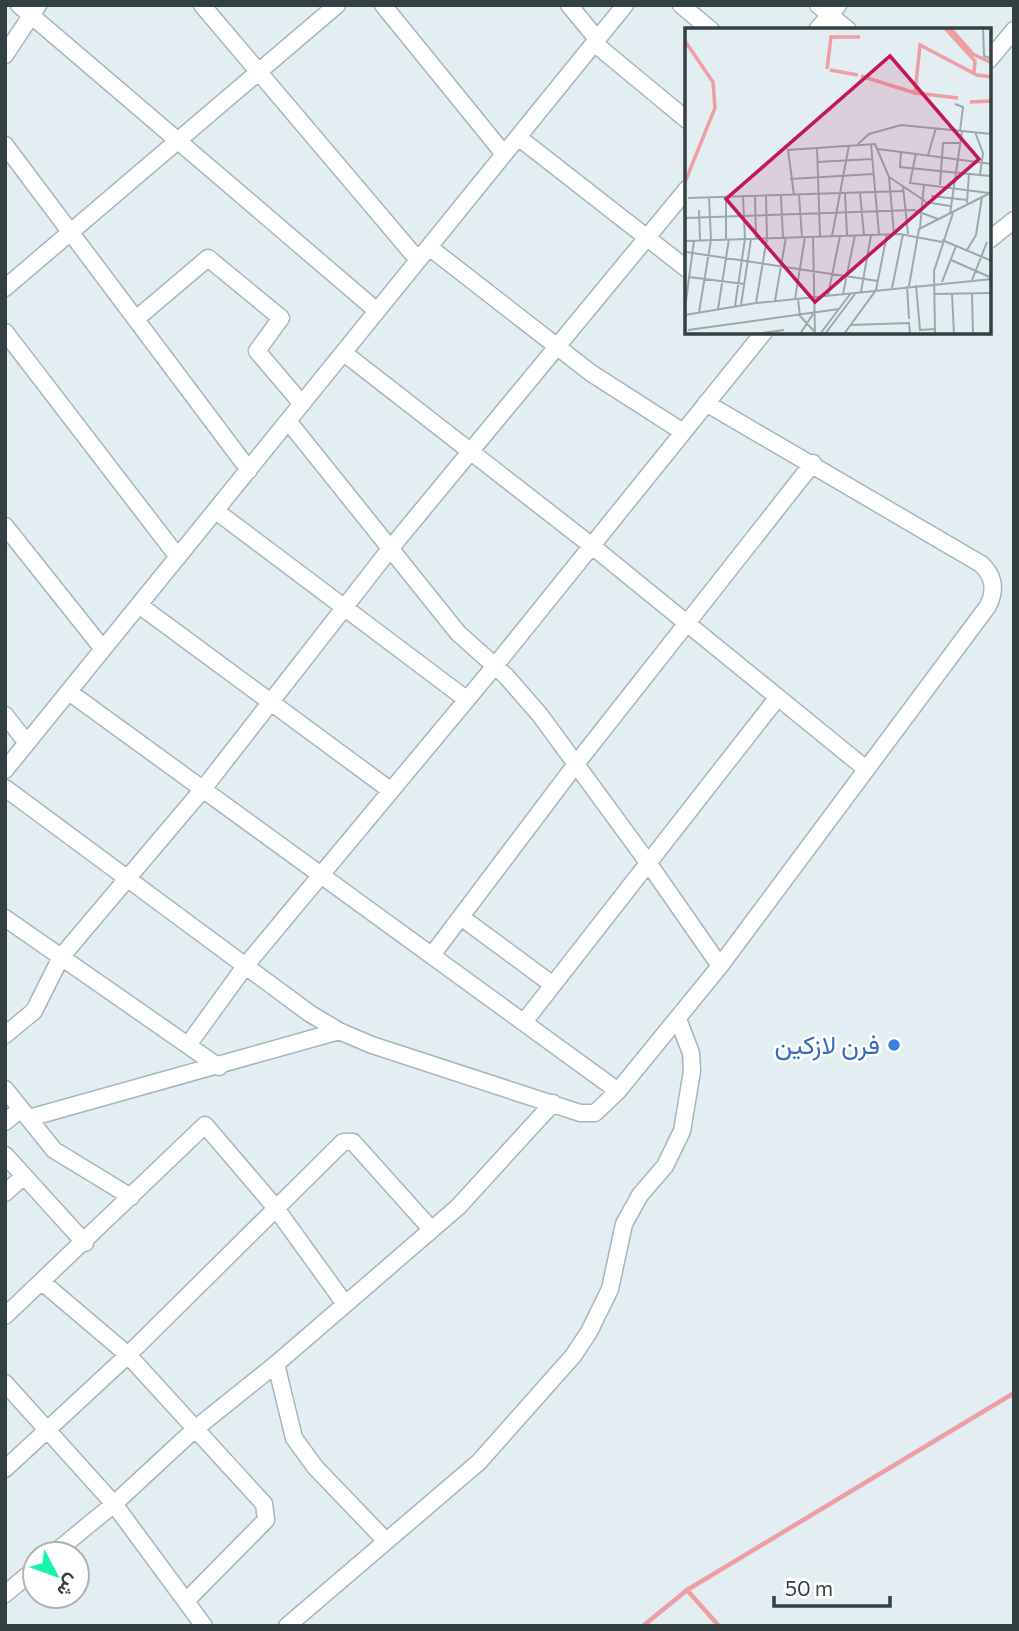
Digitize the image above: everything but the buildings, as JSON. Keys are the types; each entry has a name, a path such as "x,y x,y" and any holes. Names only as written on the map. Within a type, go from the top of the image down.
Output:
{"street":[{"path":"202,5 418,260"},
{"path":"5,288 175,140 337,5"},
{"path":"383,5 504,154"},
{"path":"569,5 596,41 685,118"},
{"path":"5,770 625,5"},
{"path":"681,5 709,28"},
{"path":"5,55 29,9 175,140 377,310"},
{"path":"818,28 828,9 846,28"},
{"path":"991,58 1014,30"},
{"path":"518,137 685,267"},
{"path":"5,145 248,470"},
{"path":"5,1035 34,1011 61,957 203,789 346,609 390,549 685,191"},
{"path":"991,238 1014,220"},
{"path":"429,247 556,348 683,432"},
{"path":"136,319 208,258 281,318 257,351 302,404"},
{"path":"5,332 178,557"},
{"path":"188,1045 246,965 494,667 762,334"},
{"path":"344,353 592,545 866,769"},
{"path":"5,788 339,1031 372,1045 580,1112 595,1113 618,1091 720,966 988,606 993,583 981,564 813,463 706,403"},
{"path":"288,421 458,633 540,715 720,966"},
{"path":"432,955 576,764 813,463"},
{"path":"216,511 466,699"},
{"path":"5,526 103,649"},
{"path":"139,605 390,790"},
{"path":"69,692 618,1091"},
{"path":"524,1022 778,697"},
{"path":"5,715 27,743"},
{"path":"461,917 553,985"},
{"path":"5,918 219,1067"},
{"path":"287,1626 479,1462 573,1356 589,1332 610,1289 624,1223 640,1195 665,1166 682,1131 692,1062 687,1037 678,1019"},
{"path":"5,1122 25,1114 219,1067 339,1031"},
{"path":"5,1089 54,1150 131,1197"},
{"path":"70,1540 114,1504 195,1429 276,1364 431,1229 495,1170 553,1103"},
{"path":"5,1316 85,1243 205,1125 275,1207 345,1304"},
{"path":"5,1469 128,1355 343,1142 349,1140 431,1229"},
{"path":"5,1156 85,1243"},
{"path":"5,1193 24,1176"},
{"path":"42,1282 128,1355 264,1504 267,1513 259,1529 186,1601"},
{"path":"276,1364 294,1438 315,1467 386,1541"},
{"path":"5,1383 114,1504 204,1626"},
{"path":"5,1594 21,1581"}],"waterway":[{"path":"643,1626 687,1590 1014,1393"},
{"path":"687,1590 719,1626"}],"place":[{"name":"فرن لازكين","path":"894,1045"}]}
